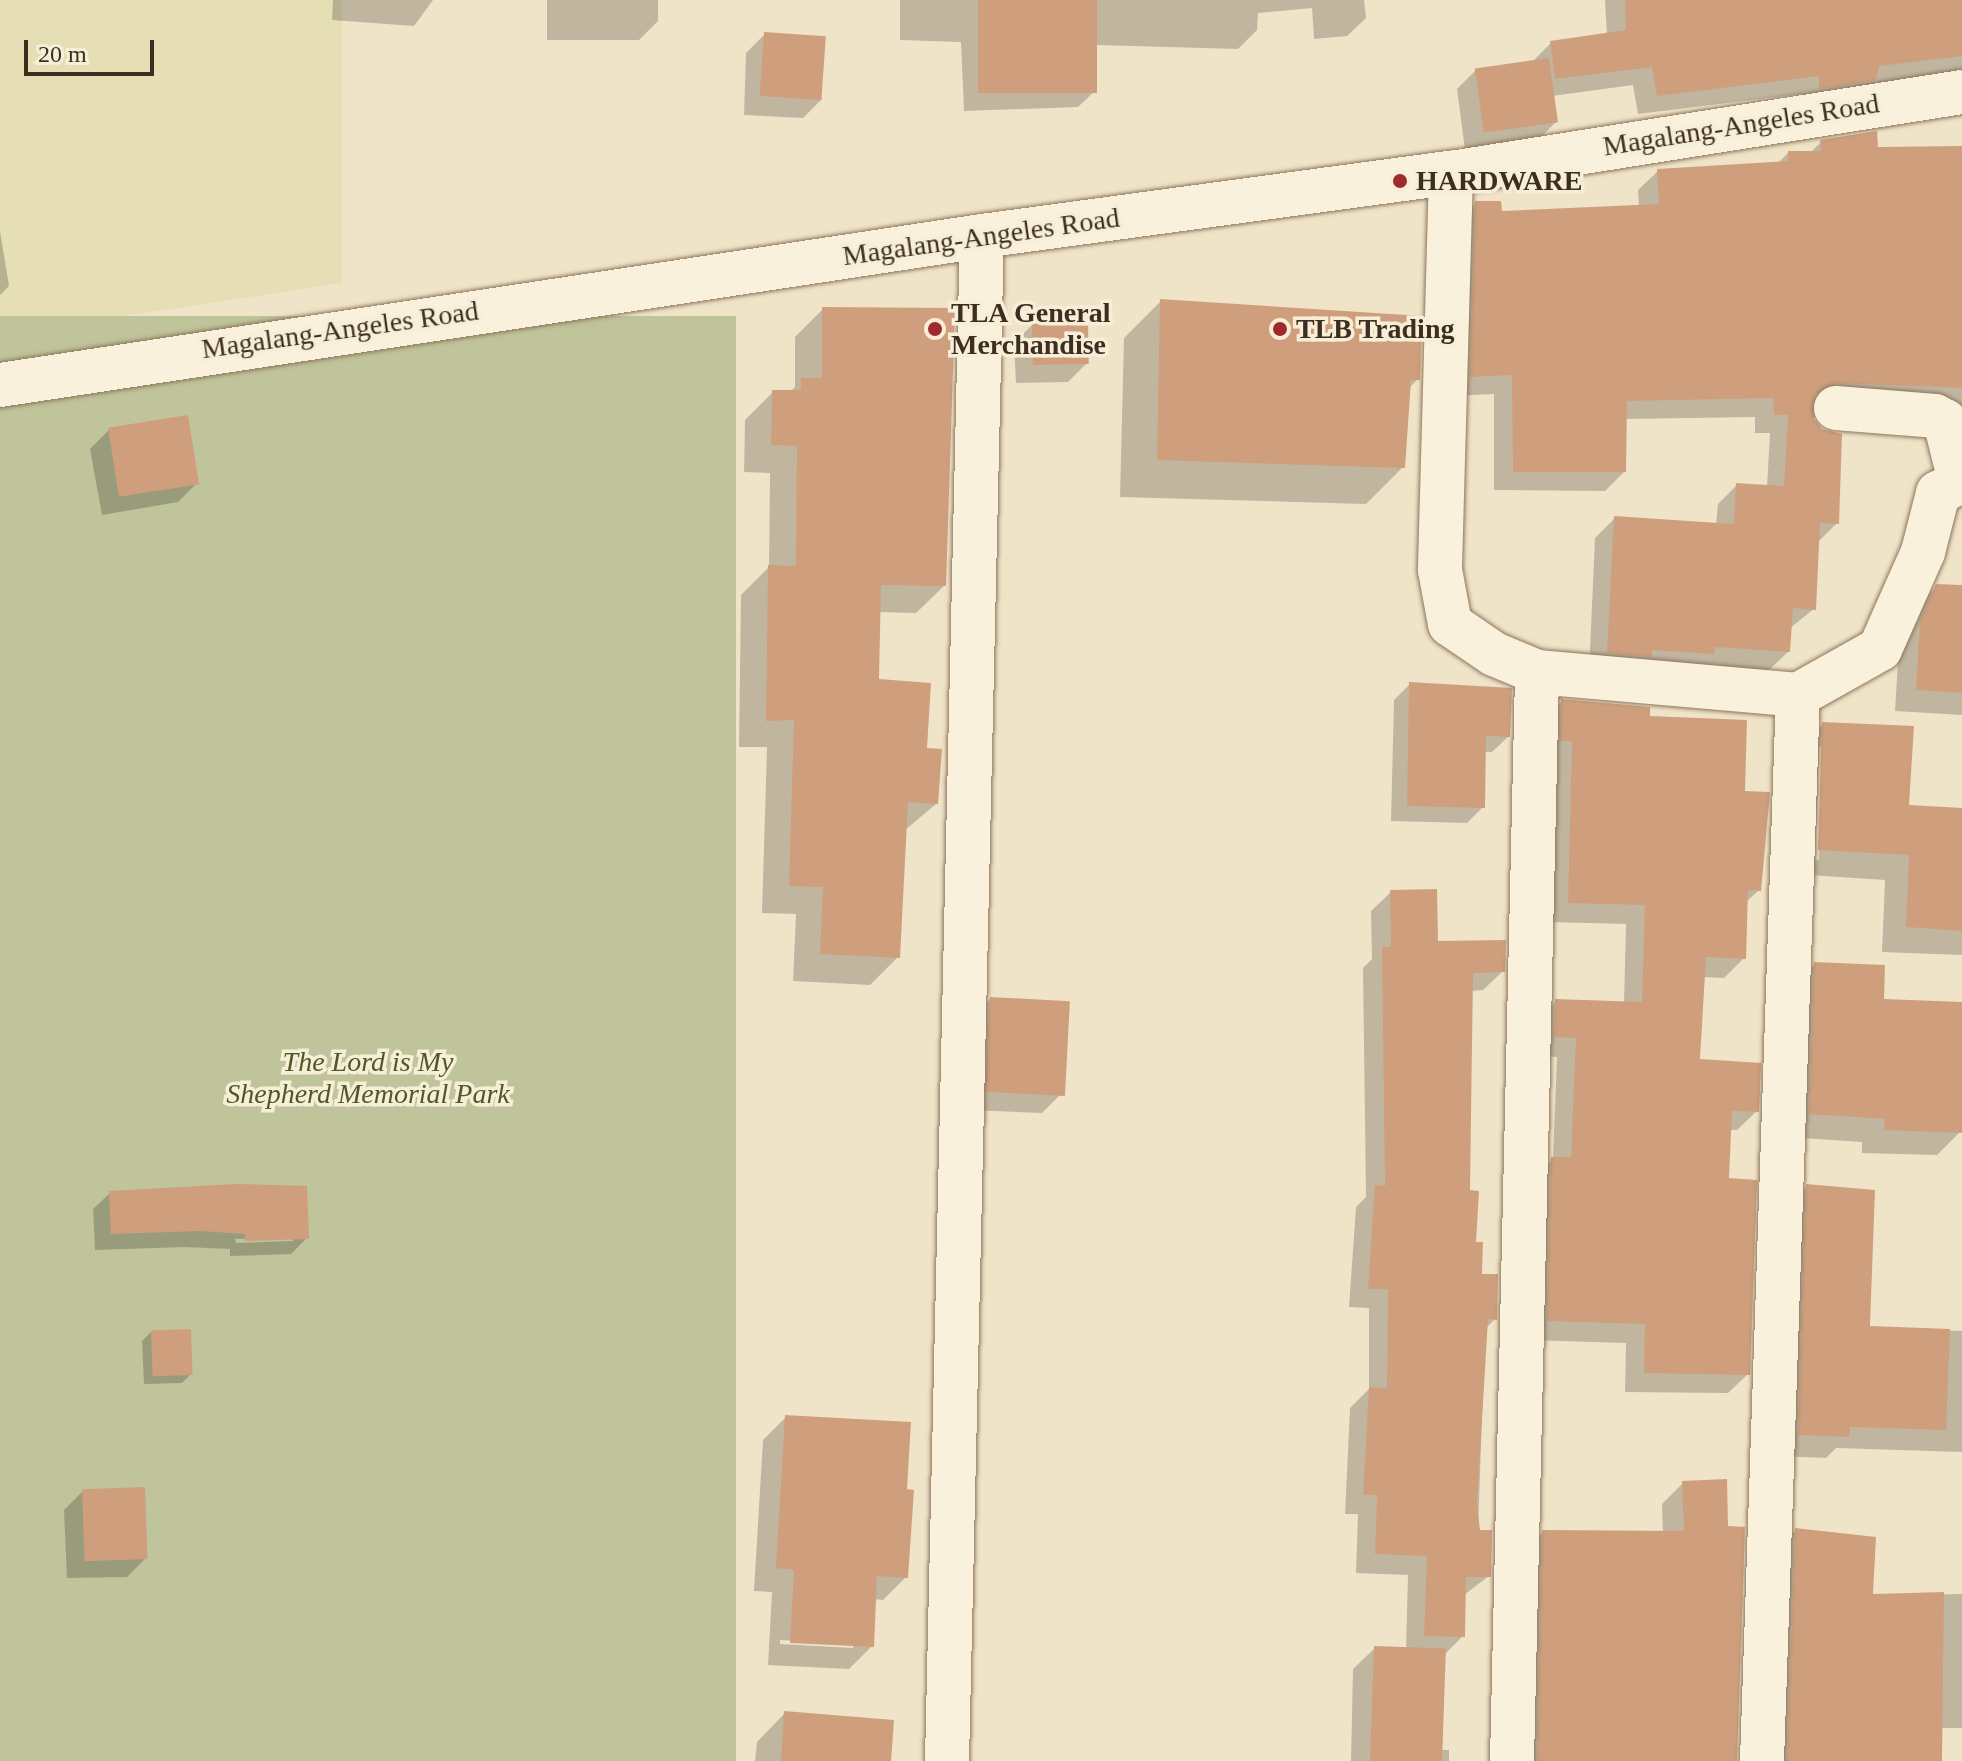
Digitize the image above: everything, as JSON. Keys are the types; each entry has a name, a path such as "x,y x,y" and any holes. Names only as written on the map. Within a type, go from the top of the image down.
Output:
{"street":[{"name":"Magalang-Angeles Road","path":"0,385 982,236 1451,173 1962,92"},
{"path":"1451,173 1440,570 1450,624 1494,654 1537,672 1798,695 1880,649 1923,552 1938,493 1961,481 1945,421 1935,416 1836,408"},
{"path":"947,1761 982,236"},
{"path":"1512,1761 1537,672"},
{"path":"1762,1761 1798,695"}],"shaded area":[{"path":"0,0 342,0 342,283 0,335"}],"green space":[{"name":"The Lord is My Shepherd Memorial Park","path":"0,316 736,316 736,1761 0,1761"}],"building":[{"path":"978,0 1097,0 1097,93 978,93"},
{"path":"1625,0 1962,0 1962,56 1879,66 1876,80 1819,89 1819,76 1657,96 1652,67 1555,79 1550,41 1626,30"},
{"path":"764,32 826,36 821,100 760,96"},
{"path":"1549,58 1558,122 1484,133 1475,68"},
{"path":"1877,131 1878,147 1962,146 1962,388 1838,383 1815,394 1814,419 1822,429 1842,434 1839,524 1820,523 1816,610 1793,608 1790,652 1715,647 1714,654 1652,650 1652,657 1607,653 1614,516 1734,524 1736,483 1784,486 1788,415 1774,415 1773,398 1627,401 1626,472 1513,472 1512,375 1470,377 1475,201 1501,201 1502,211 1659,204 1657,169 1788,161 1788,151 1821,151 1820,140"},
{"path":"1160,299 1422,316 1420,380 1411,380 1405,468 1157,460"},
{"path":"822,307 955,308 946,586 881,585 879,679 931,683 927,748 942,749 938,804 908,802 900,958 820,954 823,887 789,886 794,720 766,721 768,565 796,566 797,446 771,445 772,390 801,390 801,378 822,378"},
{"path":"1088,321 1089,364 1033,365 1032,322"},
{"path":"188,415 199,484 119,497 108,428"},
{"path":"1936,584 1962,585 1962,693 1916,690 1920,621"},
{"path":"1409,682 1512,688 1510,737 1486,736 1485,808 1407,806"},
{"path":"1561,699 1650,707 1650,716 1747,720 1745,791 1770,792 1761,891 1748,890 1746,959 1706,957 1700,1059 1761,1063 1759,1112 1732,1111 1729,1178 1757,1180 1750,1375 1644,1373 1645,1324 1547,1321 1551,1157 1571,1157 1576,1038 1554,1037 1555,999 1642,1002 1645,905 1568,903 1572,741 1560,741"},
{"path":"1822,722 1914,726 1909,805 1962,808 1962,931 1906,927 1909,855 1818,850"},
{"path":"1437,889 1438,941 1506,940 1505,972 1473,973 1470,1190 1479,1191 1476,1242 1483,1242 1482,1274 1498,1274 1497,1320 1488,1319 1477,1504 1480,1530 1492,1530 1491,1577 1466,1577 1465,1637 1424,1636 1427,1556 1375,1554 1377,1495 1363,1495 1369,1387 1387,1388 1388,1289 1368,1289 1375,1185 1385,1186 1382,947 1391,947 1390,890"},
{"path":"1814,962 1885,965 1884,999 1962,1002 1962,1133 1884,1130 1885,1119 1809,1114"},
{"path":"990,997 1070,1001 1065,1096 985,1092"},
{"path":"236,1184 307,1186 309,1239 245,1241 245,1234 201,1231 111,1234 109,1191"},
{"path":"1806,1184 1875,1190 1870,1326 1950,1329 1946,1430 1850,1427 1849,1437 1798,1435"},
{"path":"191,1329 193,1375 153,1376 151,1330"},
{"path":"785,1415 911,1422 907,1489 914,1490 908,1578 877,1576 874,1647 790,1643 794,1570 776,1568"},
{"path":"1727,1479 1728,1526 1745,1527 1737,1761 1537,1761 1542,1530 1684,1531 1682,1481"},
{"path":"145,1487 148,1559 85,1561 82,1489"},
{"path":"1795,1528 1876,1537 1873,1594 1944,1592 1942,1761 1787,1761"},
{"path":"1374,1646 1446,1649 1442,1761 1370,1761"},
{"path":"784,1711 894,1720 891,1761 781,1761"}],"place":[{"name":"HARDWARE","path":"1400,181"},
{"name":"TLA General Merchandise","path":"935,329"},
{"name":"TLB Trading","path":"1280,329"}]}
